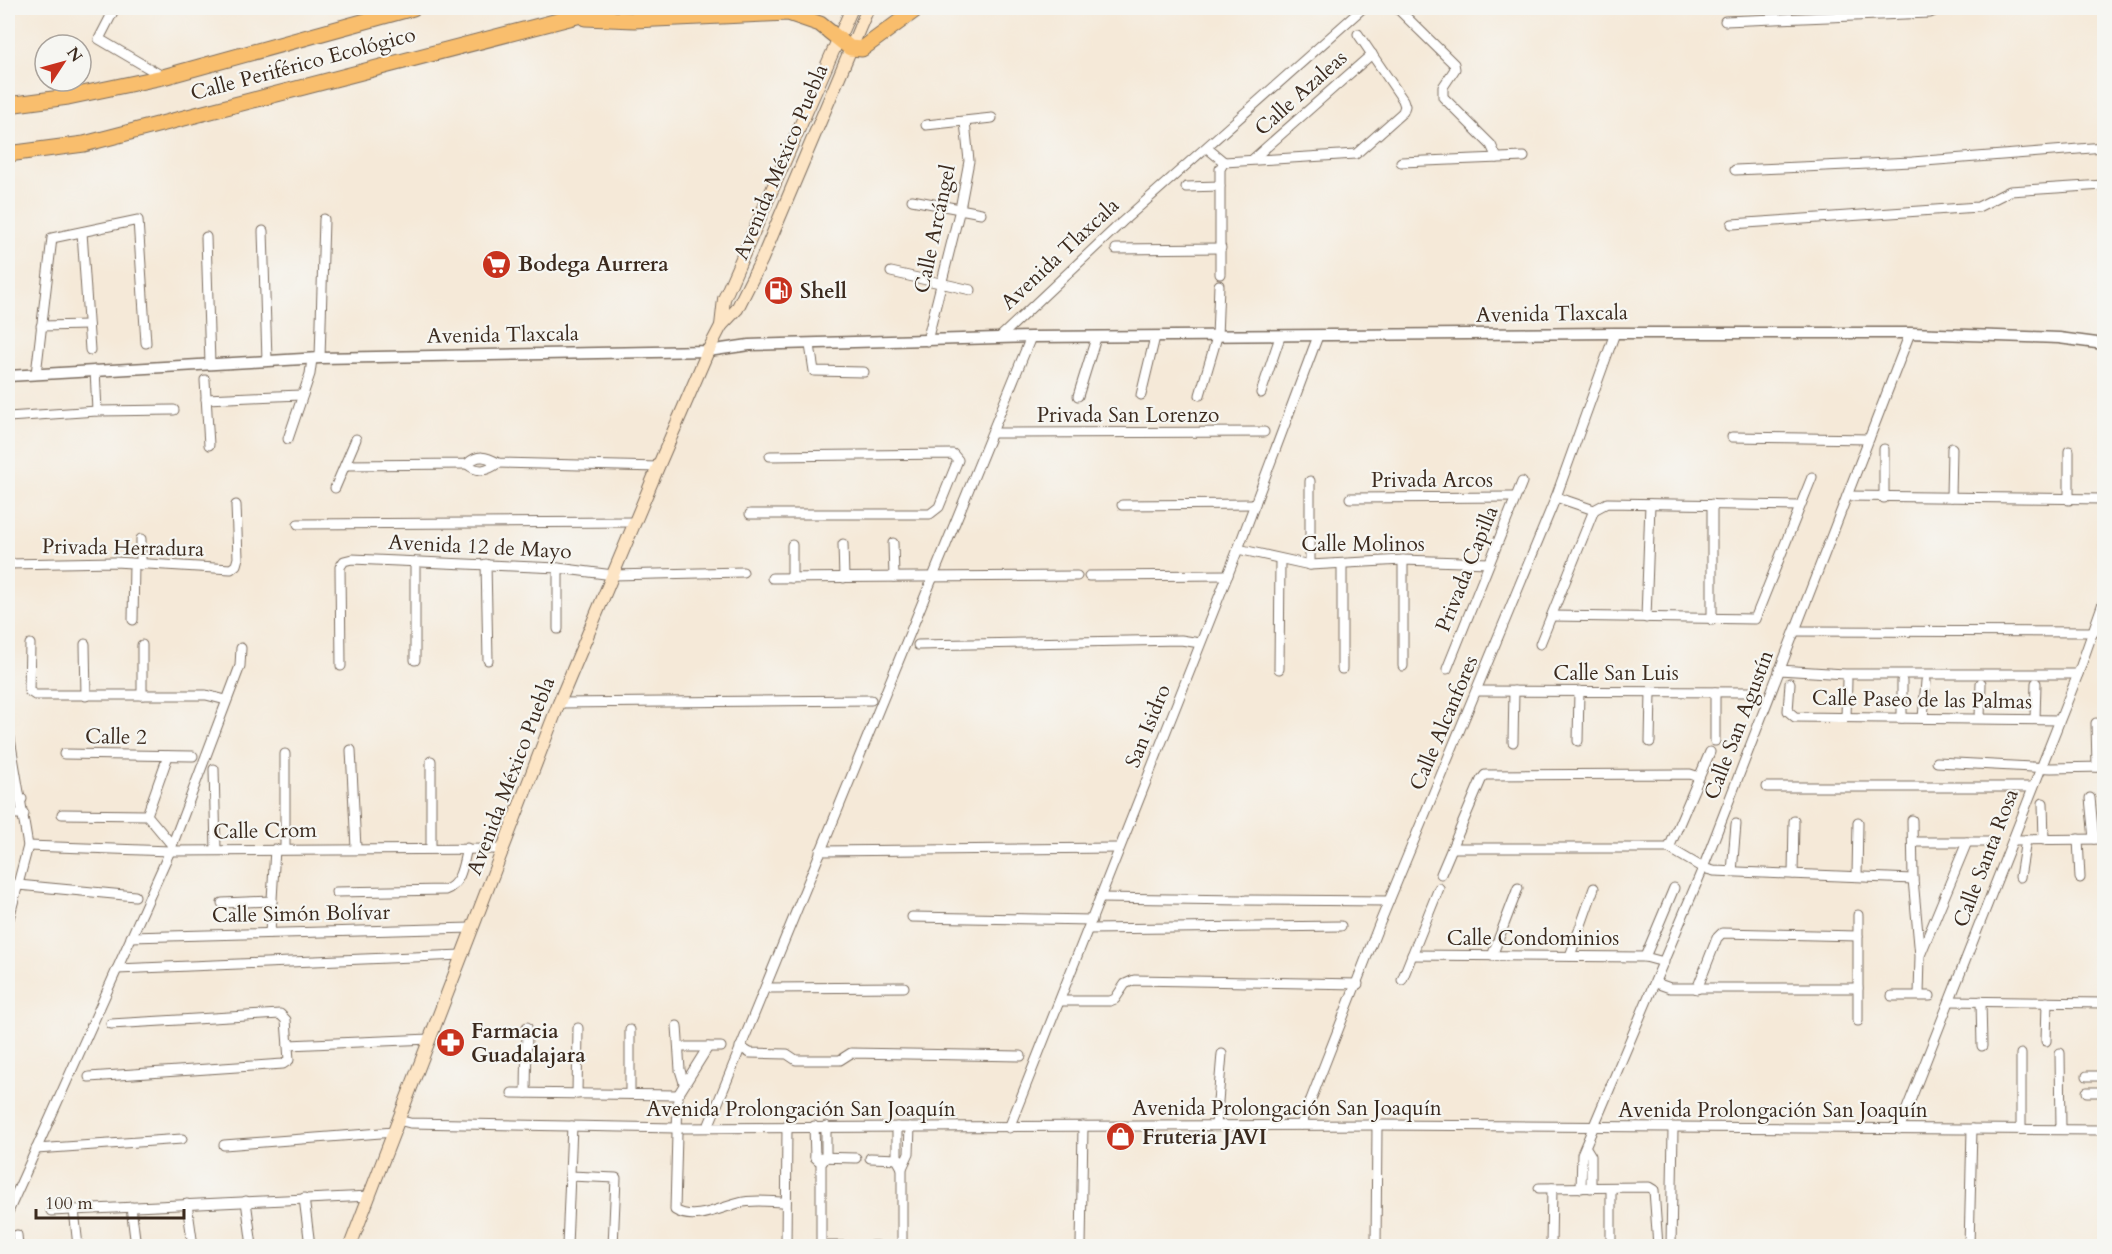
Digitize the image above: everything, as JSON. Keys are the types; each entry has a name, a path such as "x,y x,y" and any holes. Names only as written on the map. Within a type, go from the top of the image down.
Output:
{"highway":[{"name":"Calle Periférico Ecológico","path":"8,105 68,97 163,77 413,8"},
{"name":"Calle Periférico Ecológico","path":"8,154 84,144 608,8"},
{"path":"567,17 634,20 788,13 820,24 844,44 862,49 874,43 918,8"}],"main road":[{"name":"Avenida México Puebla","path":"350,1246 559,703 708,351 721,326 737,309 762,259 844,44 852,8"},
{"name":"Avenida México Puebla","path":"721,326 724,299 844,44 868,8"}],"street":[{"path":"116,8 99,39 163,77"},
{"name":"Avenida Tlaxcala","path":"999,338 1122,222 1363,8"},
{"path":"1397,8 1454,64 1455,69 1443,87 1443,97 1491,146 1497,158"},
{"path":"1725,21 1930,13 1941,8"},
{"path":"1207,148 1224,162 1356,154 1403,112 1406,106 1358,34"},
{"name":"Calle Azaleas","path":"1253,159 1372,54"},
{"path":"926,125 992,118"},
{"name":"Calle Arcángel","path":"927,342 960,209 969,152 965,122"},
{"path":"1736,170 1912,162 2104,147"},
{"path":"1401,162 1524,157"},
{"path":"1220,274 1220,169 1224,162"},
{"path":"1732,224 1978,207 2010,191 2104,185"},
{"path":"1186,187 1220,186"},
{"path":"912,200 981,213"},
{"path":"288,439 301,395 316,358 324,219"},
{"path":"36,374 52,238 138,220 146,343"},
{"path":"263,231 267,360"},
{"path":"82,232 90,350"},
{"path":"206,237 210,363"},
{"path":"1116,249 1221,248"},
{"path":"891,272 971,290"},
{"path":"1200,395 1217,337 1219,285"},
{"path":"41,326 88,324"},
{"name":"Calle Alcanfores","path":"1301,1125 1389,902 1556,497 1615,333"},
{"name":"Avenida Tlaxcala","path":"8,376 316,358 708,351 749,345 927,342 1031,337 1910,333 2058,338 2104,344"},
{"name":"Calle San Agustín","path":"1581,1188 1582,1154 1703,868 1910,333"},
{"name":"San Isidro","path":"1009,1128 1228,575 1318,336"},
{"path":"708,1127 1031,337"},
{"path":"1261,393 1280,337"},
{"path":"1078,396 1096,338"},
{"path":"1141,395 1155,338"},
{"path":"810,345 814,371 864,372"},
{"path":"95,370 97,411"},
{"path":"205,380 209,445"},
{"path":"206,399 301,395"},
{"path":"8,417 97,411 174,410"},
{"name":"Privada San Lorenzo","path":"993,433 1264,432"},
{"path":"1732,437 1869,439"},
{"path":"334,488 356,440"},
{"path":"1884,448 1884,498"},
{"path":"1951,497 1952,448"},
{"path":"2068,500 2069,451"},
{"path":"750,514 930,514 939,507 958,460 953,454 770,456"},
{"path":"345,465 467,464 479,456 488,457 498,463"},
{"path":"467,464 473,470 482,471 498,463 658,467"},
{"path":"1552,616 1749,621 1759,614 1812,477"},
{"path":"1310,481 1310,565"},
{"path":"950,482 969,488"},
{"name":"Privada Capilla","path":"1447,669 1522,482"},
{"path":"1847,496 2104,499"},
{"name":"Privada Arcos","path":"1350,498 1515,497"},
{"path":"1556,497 1594,510"},
{"path":"1540,644 1594,510 1607,503 1800,506"},
{"path":"1122,505 1255,504"},
{"path":"1646,618 1650,504"},
{"path":"1712,504 1712,620"},
{"name":"Privada Herradura","path":"8,564 137,564 231,569 236,565 236,505"},
{"path":"298,524 635,522"},
{"path":"133,620 141,539"},
{"path":"893,543 894,577"},
{"path":"843,544 844,578"},
{"path":"792,545 792,578"},
{"name":"Calle Molinos","path":"1238,549 1310,565 1403,560 1489,563"},
{"name":"Avenida 12 de Mayo","path":"341,666 340,567 344,561 352,559 558,568 613,575 743,572"},
{"path":"1279,669 1280,560"},
{"path":"1402,666 1403,560"},
{"path":"415,562 415,660"},
{"path":"486,564 488,660"},
{"path":"1342,564 1342,669"},
{"path":"558,568 558,629"},
{"path":"1089,576 1228,575"},
{"path":"772,578 1077,576"},
{"name":"Calle Santa Rosa","path":"1899,1129 2042,767 2104,600"},
{"path":"1795,631 2094,632"},
{"path":"918,645 1181,640 1200,643"},
{"path":"30,644 31,693 86,696 206,695 226,700"},
{"path":"85,644 86,696"},
{"path":"142,645 142,695"},
{"path":"8,1212 171,848 240,666 241,648"},
{"path":"1779,670 1845,674 2078,674"},
{"path":"1846,717 1847,680"},
{"path":"1902,681 1902,718"},
{"path":"1923,718 1926,681"},
{"name":"Calle Paseo de las Palmas","path":"1790,683 1788,711 1796,717 2059,720"},
{"path":"1980,683 1980,718"},
{"path":"2035,719 2036,683"},
{"name":"Calle San Luis","path":"1477,691 1754,692"},
{"path":"1513,742 1514,691"},
{"path":"1578,741 1579,691"},
{"path":"1650,742 1651,692"},
{"path":"1715,692 1715,741"},
{"path":"559,703 871,700"},
{"path":"1937,762 2101,767 2096,723"},
{"path":"8,727 22,799 28,846 8,922"},
{"path":"351,750 356,848"},
{"path":"1669,848 1710,752"},
{"name":"Calle 2","path":"64,754 193,756"},
{"path":"270,933 280,849 285,754"},
{"name":"Calle 2","path":"147,815 168,756"},
{"path":"431,761 431,847"},
{"path":"214,769 216,850"},
{"path":"1442,874 1485,775 1690,774 1699,777"},
{"path":"1767,787 2033,787"},
{"path":"8,798 22,799"},
{"path":"2090,798 2094,839"},
{"path":"2043,802 2044,840"},
{"path":"62,813 147,815 171,848"},
{"path":"8,814 24,814"},
{"path":"1912,820 1913,879 1920,956 1919,995"},
{"path":"1793,874 1794,821"},
{"path":"1857,876 1858,822"},
{"path":"1732,872 1736,824"},
{"path":"2078,839 2080,878"},
{"path":"2013,840 2104,839"},
{"path":"2020,877 2026,840"},
{"path":"1913,842 1991,842"},
{"path":"1920,956 1967,842"},
{"name":"Calle Crom","path":"28,846 216,850 431,847 503,849"},
{"path":"336,892 445,890 453,887 458,880 467,848"},
{"path":"820,851 1118,848"},
{"path":"1454,848 1669,848 1703,868 1732,872 1913,879"},
{"path":"18,885 135,896"},
{"path":"1402,980 1439,888"},
{"path":"1492,956 1518,888"},
{"path":"1570,956 1594,888"},
{"path":"1649,958 1674,888"},
{"path":"1100,898 1389,902"},
{"path":"222,903 272,901"},
{"path":"1858,915 1858,1021"},
{"path":"912,917 1090,925 1341,926"},
{"name":"Calle Simón Bolívar","path":"131,937 472,928"},
{"path":"1697,989 1717,938 1722,933 1858,936"},
{"path":"117,969 462,955"},
{"name":"Calle Condominios","path":"1412,955 1649,958 1664,962"},
{"path":"1059,1001 1110,1001 1115,999 1125,984 1134,980 1358,984"},
{"path":"1656,983 1671,988 1697,989 1858,988"},
{"path":"766,986 770,988 904,987"},
{"path":"1892,996 1930,996"},
{"path":"1950,1001 2104,1004"},
{"path":"1982,1002 1982,1046"},
{"path":"2046,1041 2047,1002"},
{"path":"89,1077 283,1064 290,1060 286,1020 280,1014 111,1024"},
{"path":"677,1026 684,1083"},
{"path":"526,1094 527,1027"},
{"path":"577,1094 578,1028"},
{"path":"630,1029 630,1094"},
{"path":"288,1045 430,1039"},
{"path":"679,1047 721,1047"},
{"path":"708,1047 678,1095 675,1210 680,1213 715,1213 740,1202 786,1202"},
{"path":"740,1047 750,1053 787,1054 796,1060 840,1060 851,1053 1021,1056"},
{"path":"2060,1053 2061,1129"},
{"path":"1216,1125 1222,1054"},
{"path":"2021,1054 2021,1129"},
{"path":"2087,1076 2104,1076"},
{"path":"2087,1092 2104,1092"},
{"path":"512,1094 678,1095"},
{"name":"Avenida Prolongación San Joaquín","path":"224,1145 410,1123 676,1128 1377,1125 1673,1129 2104,1130"},
{"path":"1376,1246 1377,1125"},
{"path":"567,1246 572,1126"},
{"path":"786,1246 787,1126"},
{"path":"814,1126 821,1160"},
{"path":"826,1126 821,1160 821,1246 854,1246"},
{"path":"1081,1246 1083,1126"},
{"path":"897,1127 902,1162 902,1246"},
{"path":"902,1162 910,1127"},
{"path":"1671,1246 1673,1129"},
{"path":"1969,1246 1972,1129"},
{"path":"36,1149 182,1139"},
{"path":"1586,1148 1591,1156 1591,1188"},
{"path":"821,1160 856,1158"},
{"path":"870,1158 902,1162"},
{"path":"570,1176 616,1178 614,1246"},
{"path":"1539,1188 1649,1187 1654,1190 1658,1246"},
{"path":"1551,1246 1552,1188"},
{"path":"1611,1188 1611,1246"},
{"path":"51,1211 370,1196"},
{"path":"304,1198 310,1246"},
{"path":"246,1201 252,1246"},
{"path":"187,1204 194,1246"},
{"path":"131,1207 136,1246"},
{"path":"74,1210 78,1246"},
{"path":"17,1235 18,1246"},
{"path":"870,1246 878,1246"}],"place":[{"name":"Bodega Aurrera","path":"497,264"},
{"name":"Shell","path":"779,291"},
{"name":"Farmacia Guadalajara","path":"450,1043"},
{"name":"Fruteria JAVI","path":"1121,1137"}]}
